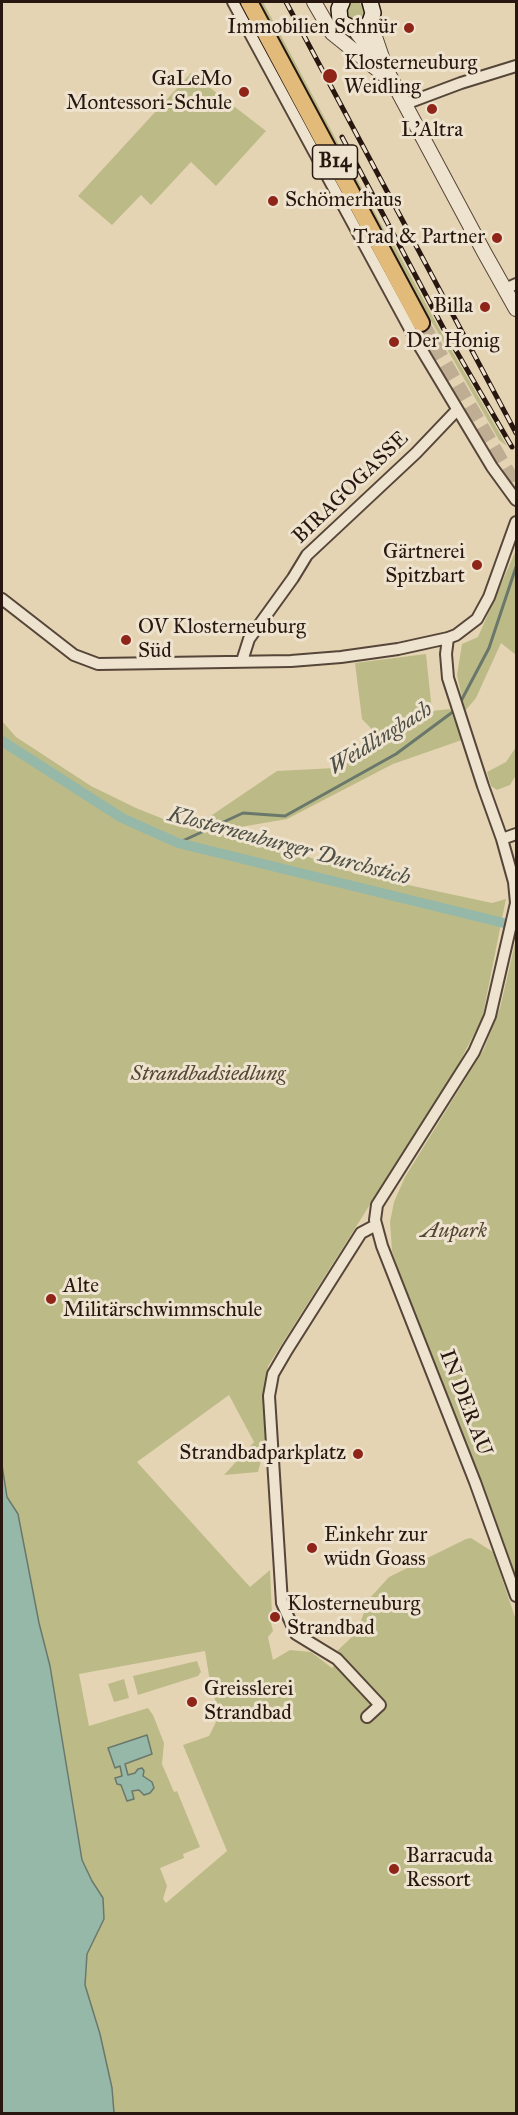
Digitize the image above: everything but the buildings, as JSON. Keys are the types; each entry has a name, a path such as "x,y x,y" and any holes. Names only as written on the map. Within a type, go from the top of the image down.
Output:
{"main road":[{"name":"B14","path":"249,2 421,322"},
{"path":"338,4 340,20 354,29 360,29 373,8"}],"street":[{"path":"233,2 417,342 492,467 516,500"},
{"path":"314,2 332,33 393,82"},
{"path":"373,8 386,69"},
{"path":"354,29 386,69 511,287 516,309"},
{"path":"405,104 516,66"},
{"name":"BIRAGOGASSE","path":"243,656 249,639 307,555 416,453 457,410"},
{"path":"2,599 66,650 90,662 116,664 193,662 243,656 280,661 341,657 412,647 448,638 472,624 482,612 516,522"},
{"path":"367,1717 380,1705 337,1659 296,1634 282,1603 269,1396 273,1374 361,1233 375,1225 377,1205 474,1052 490,1016 516,903 514,882 502,839 451,687 446,659 448,638"},
{"path":"502,839 516,834"},
{"name":"IN DER AU","path":"375,1225 471,1471 516,1596"}],"green space":[{"path":"259,2 263,2 390,241 507,446 499,440 430,319"},
{"path":"351,2 359,2 365,8 365,16 359,22 351,22 345,16 345,8"},
{"path":"191,73 266,131 216,186 191,162 151,205 141,195 112,225 78,196"},
{"path":"516,550 516,655 501,643 476,698 465,711 457,675 462,644 478,637"},
{"name":"Strandbadsiedlung","path":"426,654 432,711 450,709 462,740 393,764 287,819 229,829 357,874 492,903 506,899 482,1019 457,1067 268,1366 265,1446 258,1472 224,1475 254,1442 229,1395 137,1462 250,1587 270,1570 272,1613 269,1615 273,1631 268,1637 273,1660 290,1650 311,1652 332,1668 340,1659 335,1654 337,1651 357,1632 369,1599 389,1577 466,1539 471,1538 493,1552 516,1620 516,2113 114,2113 112,2088 85,1985 87,1954 104,1919 103,1898 82,1860 50,1666 39,1623 18,1514 7,1497 2,1465 2,721 16,737 91,786 136,808 186,828 212,815 277,771 334,768 368,755 385,743 362,719 355,663","holes":["205,1651 211,1688 220,1714 209,1736 183,1745 227,1851 166,1903 163,1899 167,1886 160,1868 184,1858 183,1854 200,1847 177,1791 174,1792 162,1764 164,1743 148,1708 89,1726 79,1674"]},
{"path":"516,747 516,775 510,785 497,790 491,786 487,772 506,762"},
{"name":"Aupark","path":"516,939 516,1585 479,1480 392,1251 390,1222 394,1202 405,1177 484,1049 500,1008"},
{"path":"197,1661 201,1672 198,1676 138,1695 133,1676"},
{"path":"124,1679 129,1698 114,1702 108,1684"}],"shaded area":[{"path":"2,1465 7,1497 18,1514 39,1623 50,1666 82,1860 103,1898 104,1919 87,1954 85,1985 100,2034 112,2088 114,2113 2,2113"},
{"path":"147,1735 152,1754 125,1764 128,1775 142,1768 143,1776 152,1782 154,1788 150,1793 144,1795 139,1790 132,1791 134,1799 127,1801 121,1785 117,1784 115,1778 122,1776 120,1766 115,1768 108,1748"}],"waterway":[{"name":"Weidlingbach","path":"460,703 489,648 516,567"},
{"name":"Weidlingbach","path":"178,843 243,813 285,816 396,754 454,711"},
{"name":"Klosterneuburger Durchstich","path":"2,741 122,818 178,843 516,926"}],"tunnel":[{"path":"421,323 516,488"}],"railway":[{"path":"286,2 516,433"},
{"path":"342,137 447,335 512,447"}],"place":[{"name":"Immobilien Schnür","path":"409,28"},
{"name":"Klosterneuburg Weidling","path":"330,76"},
{"name":"GaLeMo Montessori-Schule","path":"244,92"},
{"name":"L'Altra","path":"432,109"},
{"name":"Schömerhaus","path":"273,201"},
{"name":"Trad & Partner","path":"497,238"},
{"name":"Billa","path":"485,307"},
{"name":"Der Honig","path":"394,342"},
{"name":"Gärtnerei Spitzbart","path":"477,565"},
{"name":"OV Klosterneuburg Süd","path":"126,640"},
{"name":"Alte Militärschwimmschule","path":"51,1299"},
{"name":"Strandbadparkplatz","path":"358,1454"},
{"name":"Einkehr zur wüdn Goass","path":"312,1548"},
{"name":"Klosterneuburg Strandbad","path":"275,1617"},
{"name":"Greisslerei Strandbad","path":"192,1702"},
{"name":"Barracuda Ressort","path":"394,1869"}]}
